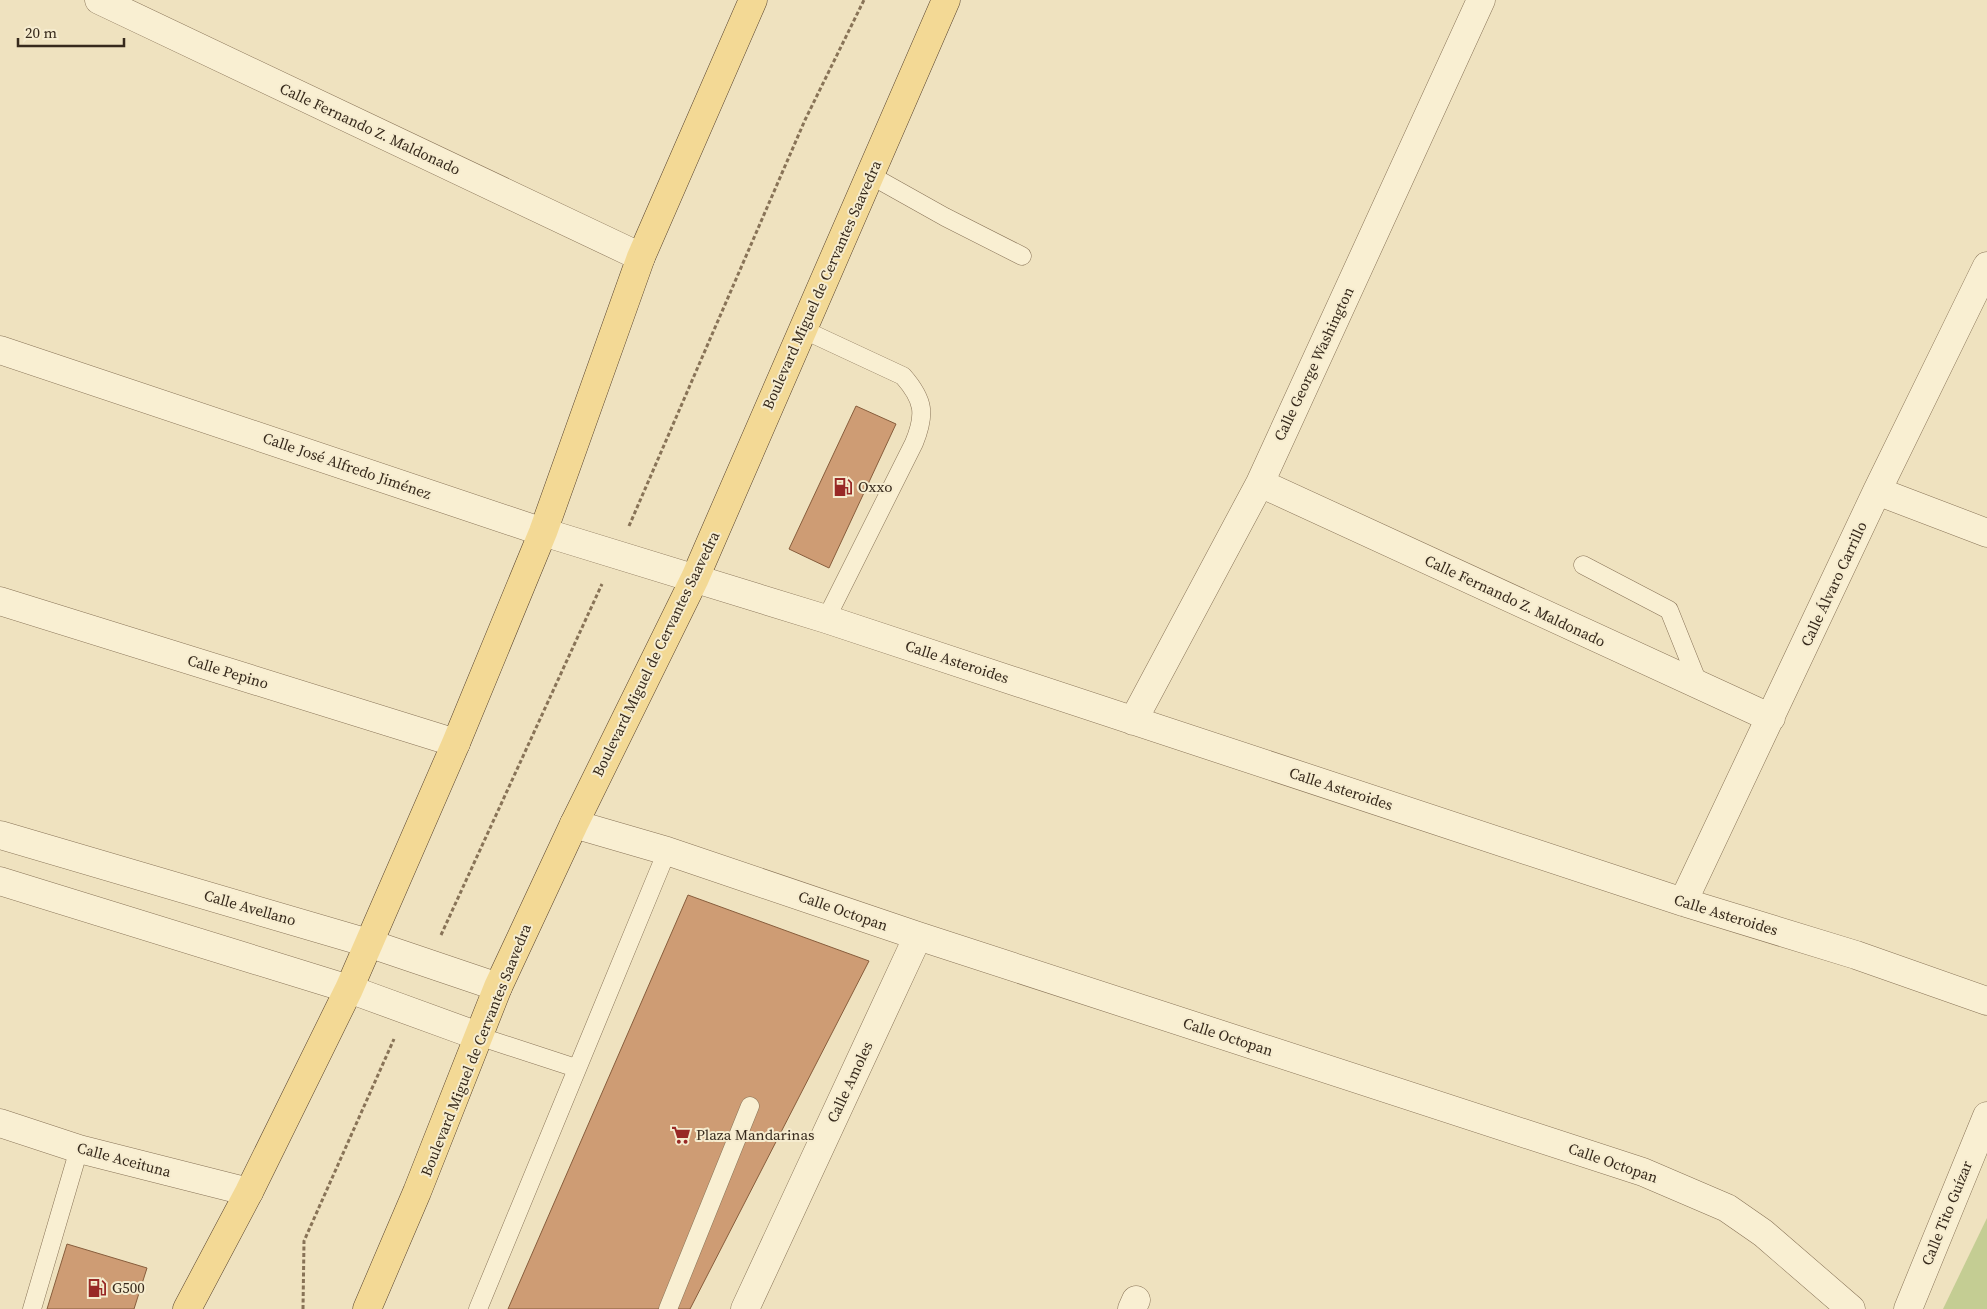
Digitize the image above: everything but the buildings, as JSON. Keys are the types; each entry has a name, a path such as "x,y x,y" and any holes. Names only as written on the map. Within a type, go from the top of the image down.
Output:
{"main road":[{"path":"187,1309 249,1192 348,989 456,743 543,532 641,257 753,0"},
{"name":"Boulevard Miguel de Cervantes Saavedra","path":"366,1309 417,1192 498,987 574,824 695,578 946,0"}],"street":[{"name":"Calle Fernando Z. Maldonado","path":"99,0 641,257"},
{"name":"Calle George Washington","path":"1133,721 1260,483 1481,0"},
{"name":"Calle Álvaro Carrillo","path":"1683,902 1878,491 1984,280"},
{"name":"Calle José Alfredo Jiménez","path":"0,350 543,532 695,578"},
{"name":"Calle Fernando Z. Maldonado","path":"1260,483 1771,718"},
{"path":"1878,491 1987,533"},
{"name":"Calle Asteroides","path":"695,578 826,619 1683,902 1856,955 1987,1001"},
{"name":"Calle Pepino","path":"0,601 456,743"},
{"name":"Calle Octopan","path":"574,824 667,851 918,936 1643,1172 1688,1189 1727,1208 1763,1233 1851,1309"},
{"name":"Calle Avellano","path":"0,835 368,943 498,987"},
{"path":"0,880 348,989 478,1036"},
{"name":"Calle Amoles","path":"745,1309 918,936"},
{"name":"Calle Tito Guízar","path":"1908,1309 1987,1116"},
{"name":"Calle Aceituna","path":"0,1122 79,1149 249,1192"}],"lane":[{"path":"870,175 945,217 1022,256"},
{"path":"802,330 902,376 913,387 921,404 922,422 914,443 826,619"},
{"path":"1583,565 1670,610 1699,685"},
{"path":"478,1309 667,851"},
{"path":"478,1036 576,1068"},
{"path":"668,1309 750,1106"},
{"path":"32,1309 79,1149"}],"path":[{"path":"428,963 617,554 806,120 864,0"},
{"path":"303,1309 304,1241 407,1010"}],"green space":[{"path":"1987,1218 1987,1309 1943,1309"}],"place":[{"name":"Oxxo","path":"843,487"},
{"name":"Plaza Mandarinas","path":"681,1135"},
{"name":"G500","path":"97,1288"}]}
